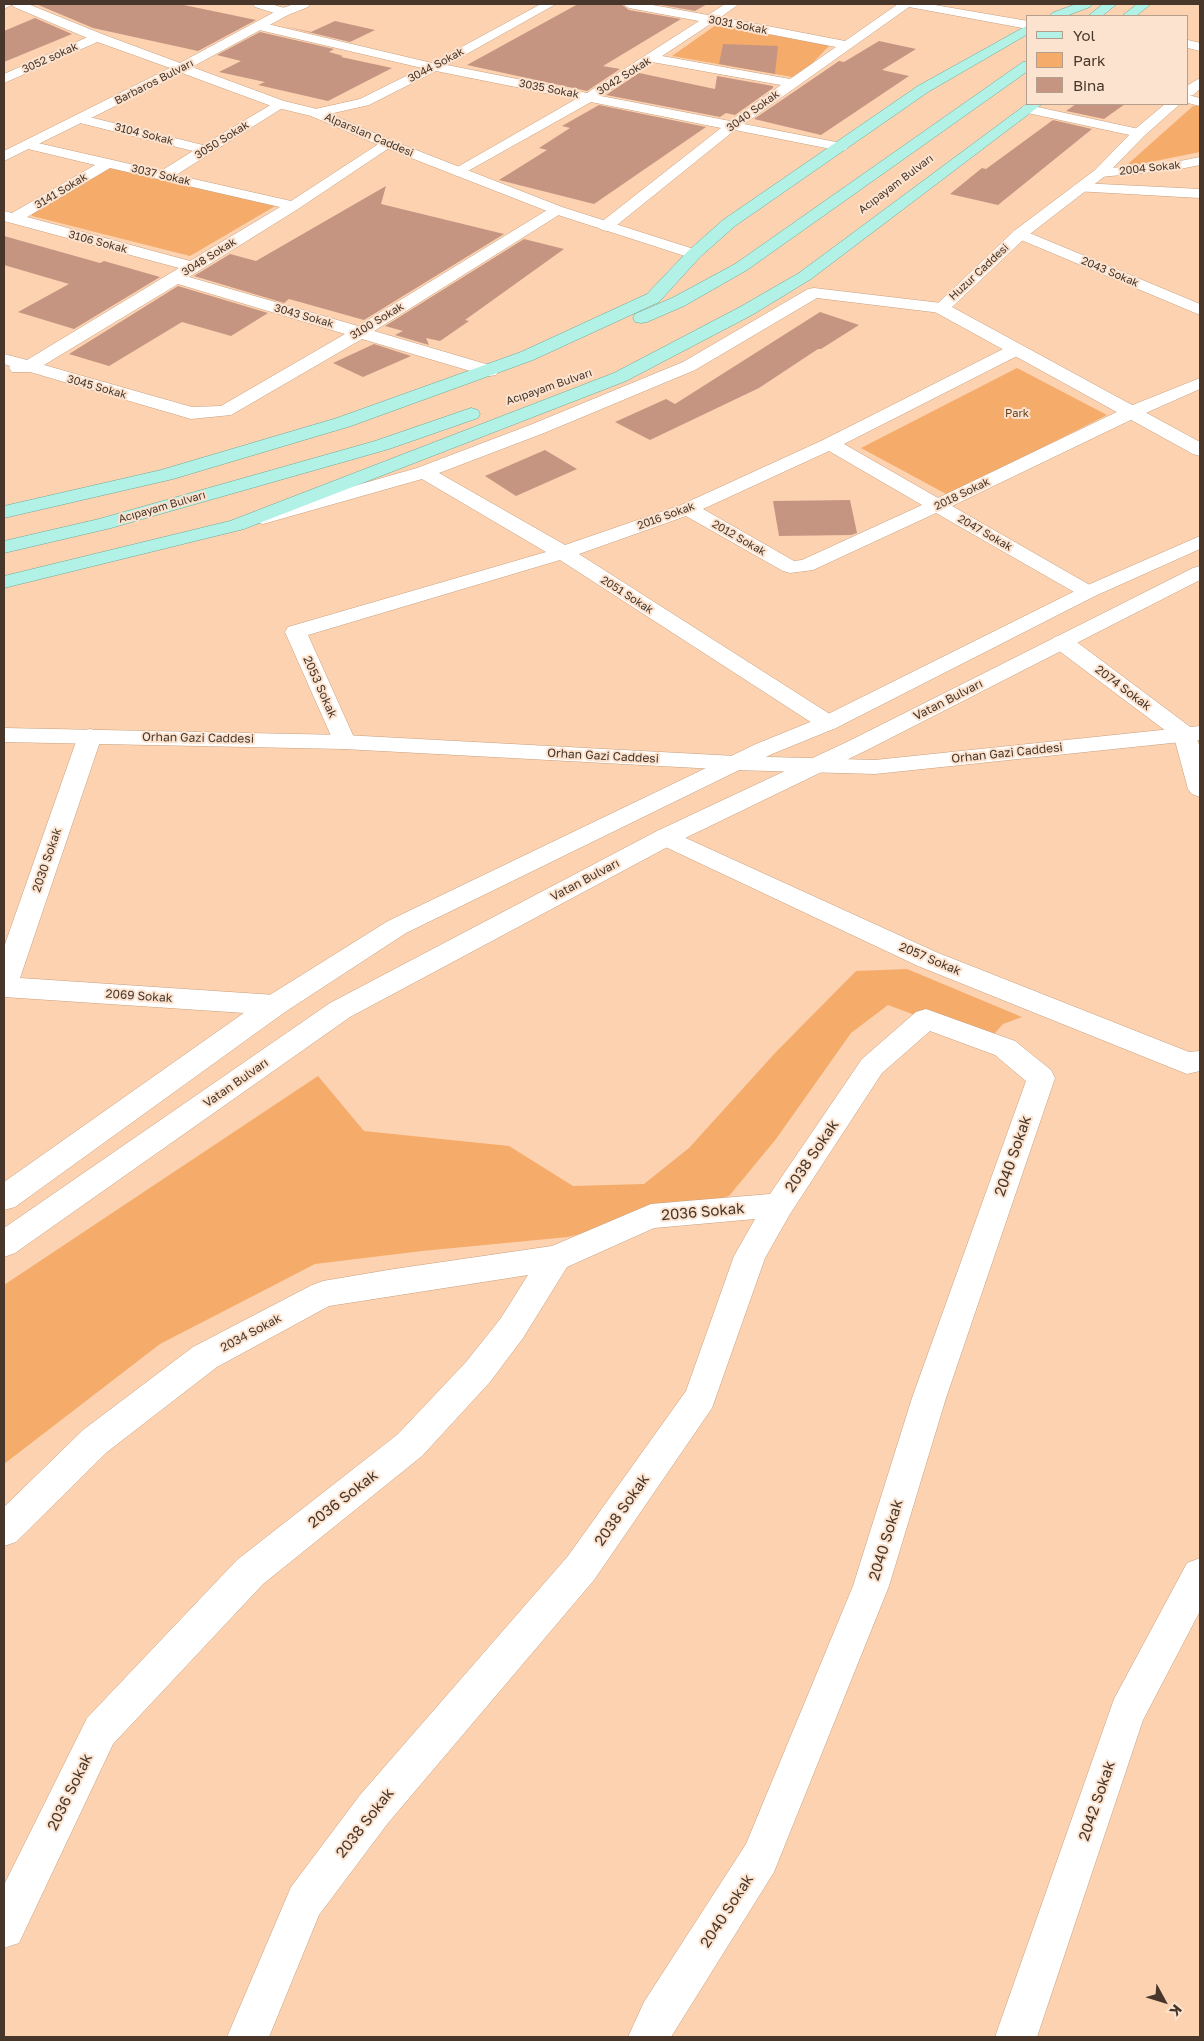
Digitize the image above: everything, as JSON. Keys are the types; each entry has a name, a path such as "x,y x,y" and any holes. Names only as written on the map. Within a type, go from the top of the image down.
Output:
{"main road":[{"path":"1058,15 1086,4"},
{"path":"1095,15 1111,4"},
{"path":"1130,15 1151,6"},
{"path":"4,512 166,475 344,422 490,371 653,298 694,254 729,223 923,89 1026,30"},
{"name":"Acıpayam Bulvarı","path":"4,530 117,505 351,432 503,379 678,302 741,267 1026,66"},
{"path":"4,582 237,525 620,377 729,320 805,276 1031,106"},
{"name":"Acıpayam Bulvarı","path":"4,547 104,524 382,445 583,377 686,326 778,273"}],"street":[{"name":"Alparslan Caddesi","path":"18,4 97,37 279,104 316,113 388,144 557,210 694,254"},
{"path":"259,4 284,12"},
{"name":"Barbaros Bulvarı","path":"4,157 182,68 284,12 304,4"},
{"name":"3044 Sokak","path":"316,113 364,102 434,67 550,4"},
{"name":"3031 Sokak","path":"629,4 848,45"},
{"name":"3042 Sokak","path":"459,172 590,97 733,4"},
{"name":"3040 Sokak","path":"606,226 733,125 906,4"},
{"path":"910,4 1026,25"},
{"name":"3035 Sokak","path":"259,26 434,67 840,147"},
{"name":"3052 sokak","path":"4,78 97,37"},
{"path":"652,58 792,83"},
{"path":"1189,91 1200,82"},
{"path":"349,126 364,102"},
{"name":"3050 Sokak","path":"165,175 279,104"},
{"name":"Huzur Caddesi","path":"1172,105 1139,133 1100,173 1020,234 940,308 1200,450"},
{"path":"1031,106 1139,133"},
{"name":"3104 Sokak","path":"81,119 207,150"},
{"name":"3048 Sokak","path":"28,367 293,206 388,144"},
{"name":"3037 Sokak","path":"29,145 293,206"},
{"name":"2004 Sokak","path":"1100,173 1175,166 1200,161"},
{"name":"3141 Sokak","path":"8,218 108,163"},
{"path":"1175,166 1185,185 1200,188"},
{"path":"1080,188 1200,194"},
{"name":"3100 Sokak","path":"191,413 225,411 359,332 557,210"},
{"name":"3106 Sokak","path":"8,218 192,267"},
{"name":"2043 Sokak","path":"1020,234 1200,310"},
{"name":"3043 Sokak","path":"176,278 490,371"},
{"path":"1177,300 1192,292"},
{"path":"237,525 424,472 536,429 689,366 814,293 940,308"},
{"name":"2016 Sokak","path":"296,632 563,553 688,509 830,444 1015,350"},
{"name":"3045 Sokak","path":"4,359 191,413"},
{"path":"4,370 28,367"},
{"name":"2018 Sokak","path":"790,567 806,566 1132,412 1200,383"},
{"name":"2047 Sokak","path":"830,444 1088,592"},
{"name":"2051 Sokak","path":"424,472 563,553 828,723"},
{"name":"2012 Sokak","path":"688,509 790,567"},
{"path":"4,1198 275,1005 397,927 735,763 828,723 1088,592 1200,542"},
{"name":"Vatan Bulvarı","path":"4,1244 340,1010 666,837 816,766 1200,572"},
{"name":"2053 Sokak","path":"296,632 344,742"},
{"name":"2074 Sokak","path":"1062,642 1192,734"},
{"path":"1192,734 1200,789"},
{"name":"Orhan Gazi Caddesi","path":"4,735 344,742 735,763 875,767 1192,734"},
{"name":"2030 Sokak","path":"4,986 90,736"},
{"name":"2057 Sokak","path":"666,837 927,959 1187,1063 1200,1061"},
{"name":"2069 Sokak","path":"4,986 275,1005"},
{"name":"2038 Sokak","path":"248,2037 305,1902 374,1809 581,1568 700,1398 750,1256 778,1205 872,1066 926,1019 987,1042"},
{"name":"2040 Sokak","path":"649,2037 659,2018 760,1858 871,1586 929,1398 1041,1078 1005,1048 987,1042"},
{"name":"2036 Sokak","path":"4,1928 100,1731 250,1572 410,1445 478,1372 512,1328 556,1258 651,1216 778,1205"},
{"name":"2034 Sokak","path":"4,1530 95,1441 205,1357 323,1294 556,1258"},
{"name":"2042 Sokak","path":"1016,2037 1127,1712 1200,1575"}],"green space":[{"path":"716,25 830,45 798,78 672,56"},
{"path":"1200,105 1200,152 1135,165 1128,164 1193,106"},
{"path":"111,166 277,205 190,256 32,216 32,212"},
{"name":"Park","path":"1017,368 1107,415 948,495 861,448"},
{"path":"907,969 1022,1017 1003,1024 987,1042 888,1005 851,1033 776,1139 729,1196 568,1237 422,1251 315,1264 160,1344 4,1464 4,1285 318,1076 364,1131 509,1146 573,1186 644,1184 689,1148 776,1052 856,971"}],"building":[{"path":"36,4 179,4 256,20 198,51 93,28"},
{"path":"578,4 621,4 629,10 681,19 603,66 620,69 587,91 467,65"},
{"path":"656,4 707,4 695,11"},
{"path":"35,18 72,34 4,62 4,31"},
{"path":"335,21 375,30 350,42 283,26 311,32"},
{"path":"260,32 334,49 329,52 343,56 341,57 392,68 328,101 258,85 265,82 219,72 241,61 217,55"},
{"path":"879,41 916,49 882,70 909,76 821,135 754,119 839,61 844,62"},
{"path":"723,44 778,46 775,74 719,64"},
{"path":"639,73 715,89 717,76 773,86 773,88 735,115 726,113 720,117 606,95"},
{"path":"599,105 706,127 594,204 499,180 547,150 539,148 570,128 562,126"},
{"path":"1075,105 1124,105 1104,119 1066,111"},
{"path":"1053,120 1092,129 998,205 950,194 982,168 986,169"},
{"path":"386,186 381,204 504,234 364,320 289,299 284,303 194,276 230,254 256,261"},
{"path":"4,236 100,263 104,261 160,277 74,329 18,312 69,284 4,265"},
{"path":"524,239 564,249 465,320 469,321 440,341 426,338 429,345 395,335 403,331 385,326"},
{"path":"178,286 268,313 231,336 182,322 109,366 69,354"},
{"path":"820,312 859,325 821,349 818,349 759,388 650,440 615,422 666,399 675,404"},
{"path":"374,344 411,356 363,377 333,363"},
{"path":"545,450 577,469 516,496 485,476"},
{"path":"850,500 857,533 851,535 779,536 773,501"}]}
